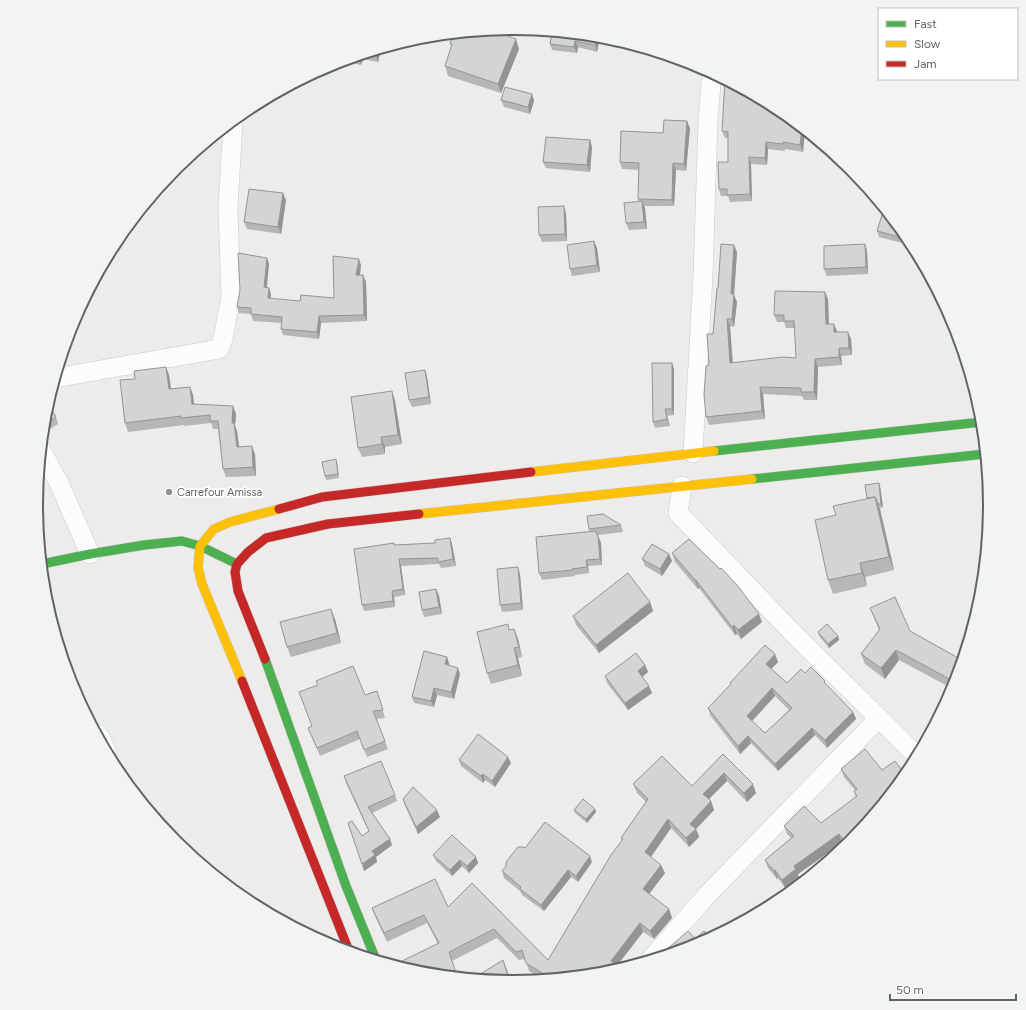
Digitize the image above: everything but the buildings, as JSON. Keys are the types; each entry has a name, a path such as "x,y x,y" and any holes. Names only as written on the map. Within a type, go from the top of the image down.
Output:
{"street":[{"path":"693,453 703,276 708,119 711,79"},
{"path":"61,377 219,349 223,339 231,297 228,209 233,128"},
{"path":"346,944 238,670 202,584 198,567 200,546 214,529 230,522 322,497 693,453 976,423"},
{"path":"373,954 346,886 238,591 235,572 237,564 248,552 266,538 328,524 980,455"},
{"path":"46,457 59,482 90,554"},
{"path":"682,486 678,512 791,631 913,752"},
{"path":"47,563 144,545 182,541 200,546 237,564"},
{"path":"657,952 708,894 879,718"}],"traffic: fast":[{"path":"714,451 976,423"},
{"path":"752,479 980,455"},
{"path":"47,563 144,545 182,541 200,546 237,564"},
{"path":"265,659 346,886 373,954"}],"traffic: slow":[{"path":"531,472 714,451"},
{"path":"419,514 752,479"},
{"path":"242,681 202,584 198,567 200,546 214,529 230,522 279,509"}],"traffic: jam":[{"path":"279,509 322,497 531,472"},
{"path":"265,659 238,591 235,572 237,564 248,552 266,538 328,524 419,514"},
{"path":"242,681 346,944"}],"place":[{"name":"Carrefour Amissa","path":"169,492"}]}
